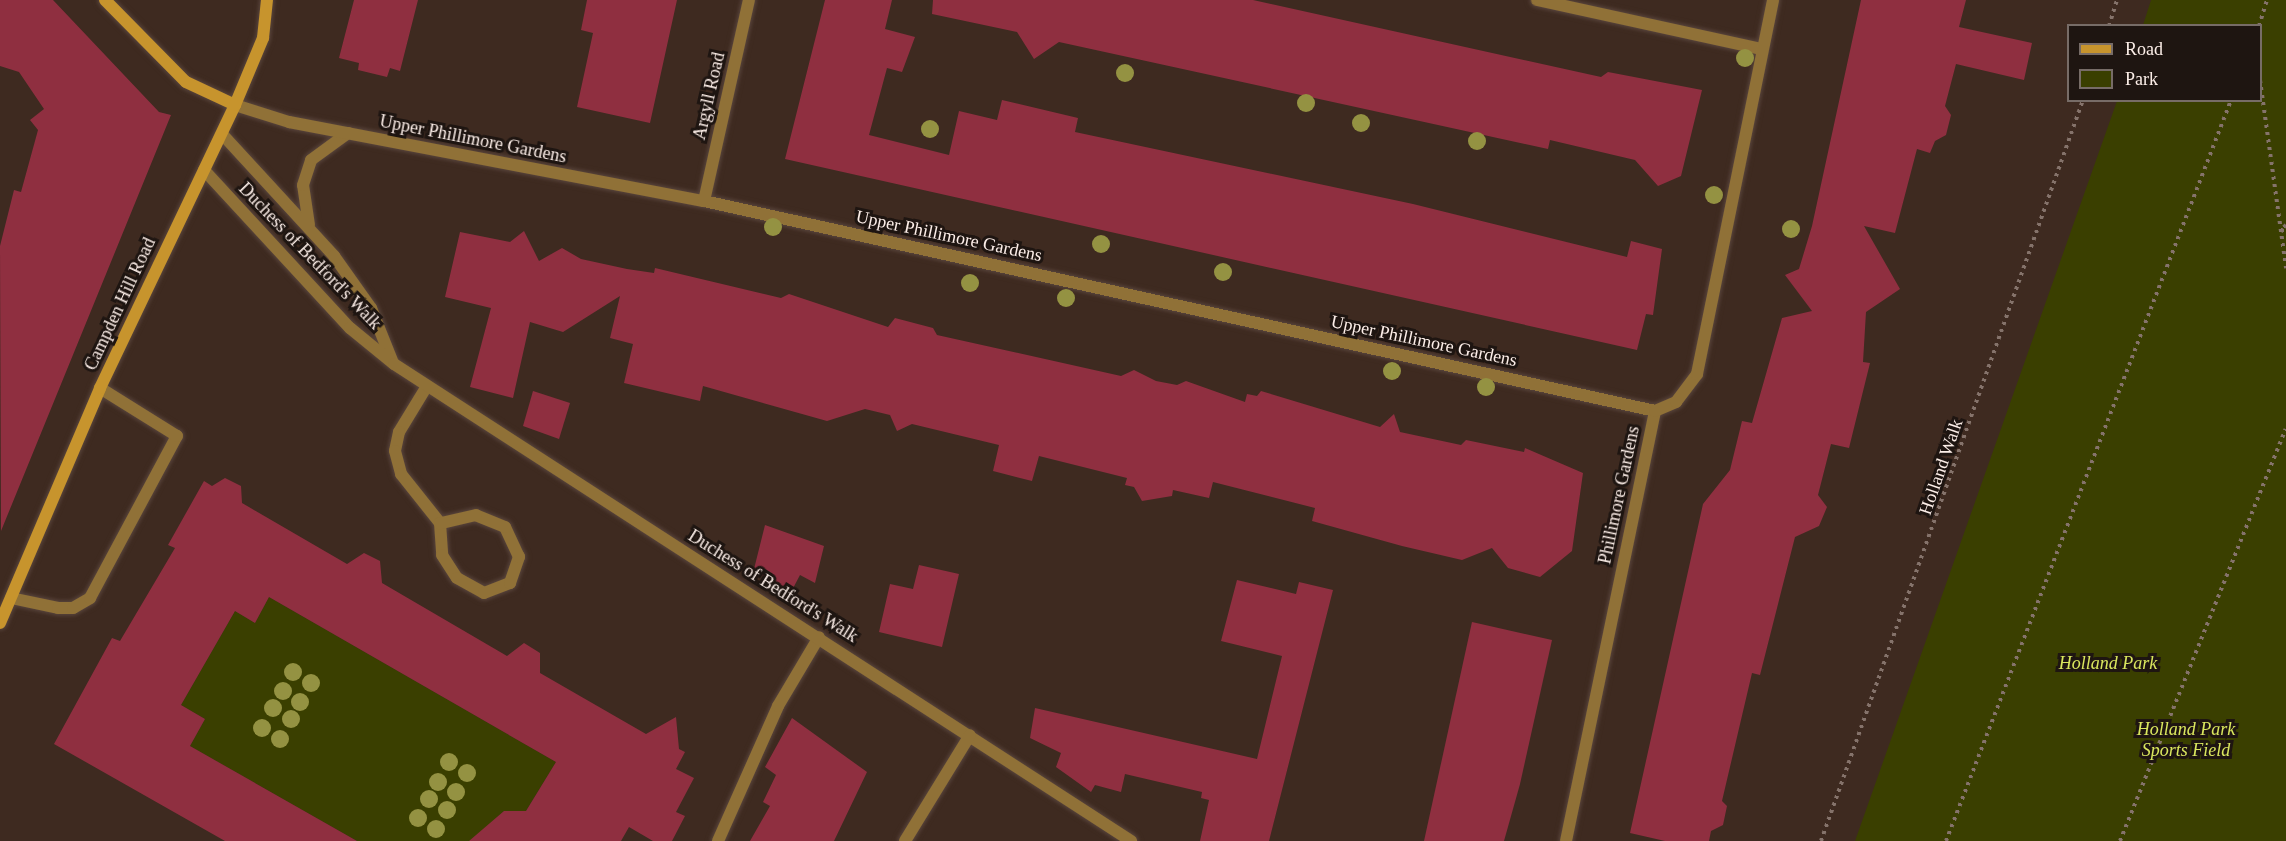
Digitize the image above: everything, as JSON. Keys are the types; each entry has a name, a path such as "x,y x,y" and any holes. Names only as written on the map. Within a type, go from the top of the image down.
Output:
{"street":[{"path":"105,0 186,82 235,105"},
{"name":"Campden Hill Road","path":"0,623 100,388 235,105 263,38 267,0"},
{"name":"Argyll Road","path":"704,201 749,0"},
{"path":"1537,0 1762,49"},
{"name":"Phillimore Gardens","path":"1566,841 1655,411 1676,402 1697,374 1773,0"},
{"name":"Upper Phillimore Gardens","path":"235,105 348,133 704,201 1655,411"},
{"path":"309,225 303,185 311,160 348,133"},
{"name":"Duchess of Bedford's Walk","path":"222,134 309,225 371,308 394,364"},
{"name":"Duchess of Bedford's Walk","path":"204,170 350,328 394,364 1131,841"},
{"path":"427,386 399,432 394,451 406,482 440,523 442,555 458,578 484,593 510,582 519,557 505,527 476,515 440,523"},
{"path":"11,598 58,608 73,608 90,598 177,436 100,388"},
{"path":"718,841 778,706 819,637"},
{"path":"905,841 969,735"}],"path":[{"path":"2110,24 2117,0"},
{"path":"2260,24 2267,0"},
{"path":"2262,94 2286,268"},
{"name":"Holland Walk","path":"1821,841 2082,102"},
{"path":"1946,841 2230,102"},
{"path":"2281,230 2286,225"},
{"path":"2281,230 2286,232"},
{"path":"2120,841 2286,429"}],"green space":[{"name":"Holland Park","path":"2151,0 2286,0 2286,841 1855,841 2117,102 2262,102 2262,24 2143,24"},
{"path":"269,597 556,762 524,814 504,811 496,818 493,841 357,841 190,746 205,719 181,705 235,611 255,623"}],"building":[{"path":"0,0 53,0 159,112 171,115 1,531 0,246 14,190 21,192 38,130 30,120 44,109 19,72 0,66"},
{"path":"354,0 418,0 400,71 390,68 387,77 358,70 359,63 339,58"},
{"path":"587,0 677,0 650,123 577,107 593,33 581,30"},
{"path":"825,0 892,0 885,29 915,37 902,72 887,68 869,135 949,155 959,111 997,120 1002,100 1078,118 1075,132 1413,204 1627,257 1631,241 1662,249 1653,315 1646,314 1637,350 785,159"},
{"path":"933,0 1253,0 1601,77 1608,72 1702,90 1681,176 1658,186 1635,160 1550,140 1548,149 1059,42 1034,59 1017,32 932,14"},
{"path":"1861,0 1966,0 1959,27 2032,43 2024,80 1956,64 1945,106 1951,115 1946,135 1935,141 1930,153 1917,149 1895,233 1864,226 1900,289 1866,312 1863,362 1870,363 1849,448 1831,444 1818,495 1827,507 1819,526 1795,537 1760,675 1752,673 1722,801 1727,806 1723,825 1711,831 1709,841 1665,841 1630,833 1703,504 1730,470 1742,421 1752,423 1782,318 1812,311 1785,275 1799,269 1812,226"},
{"path":"524,231 539,261 562,248 581,259 627,269 654,273 655,268 781,298 789,294 888,327 895,318 933,328 937,335 1121,376 1134,370 1156,381 1177,385 1186,381 1245,402 1247,394 1257,396 1261,391 1380,427 1394,414 1400,432 1461,445 1466,440 1524,452 1525,448 1583,473 1572,551 1540,577 1508,568 1492,548 1462,560 1402,546 1312,521 1315,508 1213,482 1209,498 1173,490 1172,496 1142,501 1134,487 1125,485 1127,478 1039,456 1032,481 993,471 999,445 912,424 897,431 890,415 865,409 827,421 703,386 700,401 624,383 633,344 610,338 620,296 563,332 530,322 513,398 470,387 491,308 445,297 460,232 510,242"},
{"path":"533,391 570,403 559,439 523,426"},
{"path":"225,478 241,486 242,503 347,564 364,553 380,561 382,583 507,656 524,643 540,653 540,673 646,734 676,717 679,749 685,752 676,769 694,778 676,812 685,816 672,841 653,841 629,827 621,841 469,841 504,811 526,811 556,762 269,597 255,623 235,611 181,705 205,719 190,746 357,841 225,841 54,744 112,638 120,641 175,548 168,545 204,481 212,486"},
{"path":"765,525 824,546 815,583 800,575 790,594 754,569"},
{"path":"919,565 959,574 942,647 879,632 890,584 913,589"},
{"path":"1237,580 1296,594 1299,582 1333,590 1269,841 1200,841 1209,800 1201,798 1202,792 1125,774 1121,792 1095,785 1091,792 1056,767 1061,753 1030,738 1035,708 1257,759 1282,656 1221,641"},
{"path":"1472,622 1552,640 1520,784 1504,841 1424,841"},
{"path":"792,718 867,772 834,841 750,841 770,806 763,802 776,775 765,767"}],"park label":[{"name":"Holland Park Sports Field","path":"2186,740"}]}
